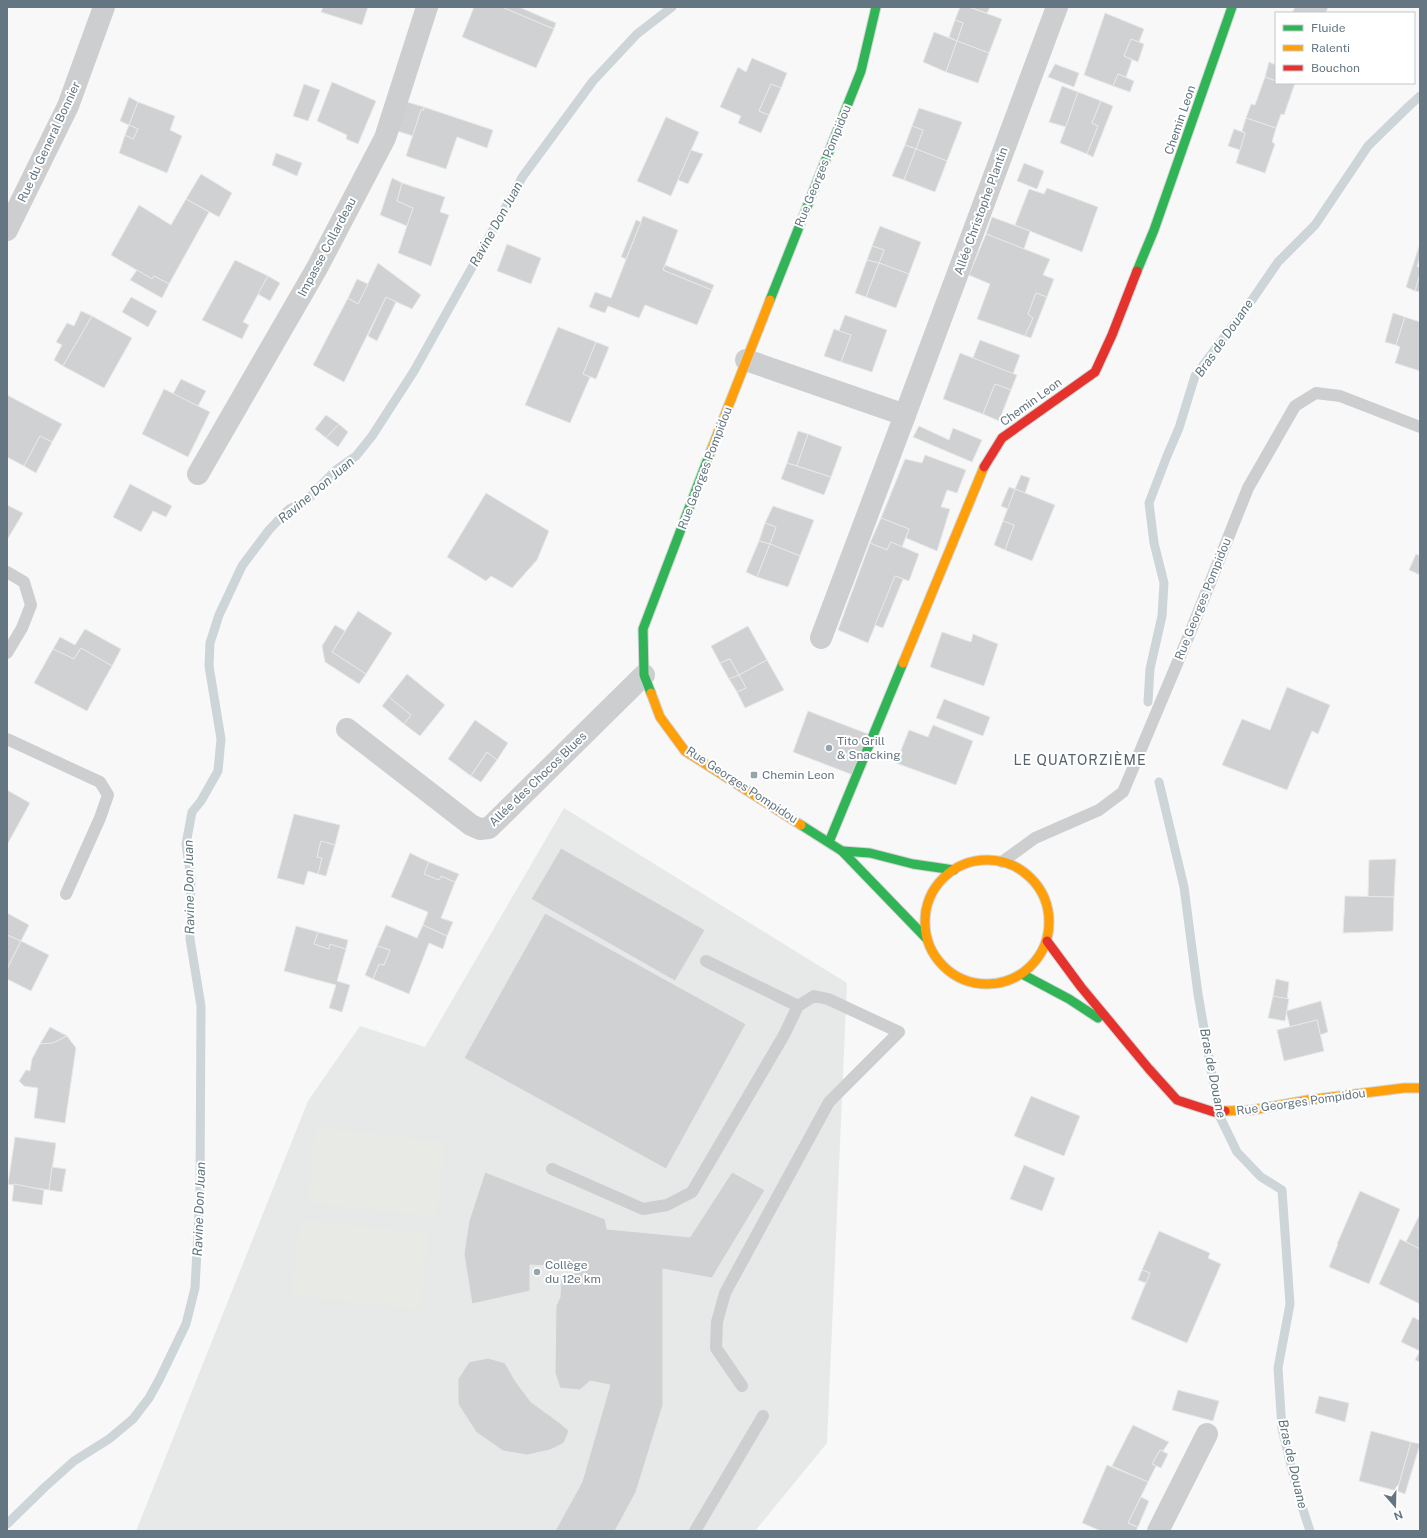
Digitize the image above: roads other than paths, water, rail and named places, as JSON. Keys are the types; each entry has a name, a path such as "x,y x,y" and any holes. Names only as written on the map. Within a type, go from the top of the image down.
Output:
{"main road":[{"name":"Rue Georges Pompidou","path":"876,7 861,71 746,360 643,630 644,675 660,717 685,751 842,851 927,939"},
{"name":"Chemin Leon","path":"829,842 985,464 1002,438 1095,372 1112,335 1154,230 1232,7"},
{"path":"842,851 870,853 913,864 954,870"},
{"path":"986,860 1002,862 1021,870 1036,883 1046,901 1050,921 1047,941 1037,959 1022,974 999,984 980,985 962,980 946,970 934,956 927,939 925,919 929,900 939,883 954,870 969,863 986,860"},
{"name":"Rue Georges Pompidou","path":"1047,941 1081,987 1149,1069 1177,1100 1214,1112 1252,1110 1308,1100 1404,1088 1420,1088"},
{"name":"Rue Georges Pompidou","path":"1022,974 1070,999 1118,1032"}],"street":[{"name":"Rue du General Bonnier","path":"7,230 68,106 104,7"},
{"name":"Impasse Collardeau","path":"198,474 317,268 385,138 427,7"},
{"name":"Allée Christophe Plantin","path":"821,638 906,416 1057,7"},
{"path":"746,360 906,416"},
{"name":"Allée des Chocos Blues","path":"347,729 471,825 480,829 489,828 644,675"},
{"path":"1158,1531 1208,1434"}],"lane":[{"name":"Rue Georges Pompidou","path":"1002,862 1035,838 1099,810 1123,792 1192,628 1248,488 1295,406 1316,393 1340,396 1420,427"},
{"path":"7,572 24,582 31,605 22,628 7,653"},
{"path":"7,738 100,782 108,795 100,818 66,894"},
{"path":"706,961 798,1006"},
{"path":"552,1169 643,1209 667,1205 692,1192 784,1035 798,1006 814,996 828,999 899,1032 829,1102 725,1293 717,1322 716,1348 742,1386"},
{"path":"695,1531 763,1416"}],"waterway":[{"name":"Ravine Don Juan","path":"7,1524 74,1461 109,1439 133,1419 149,1398 186,1324 195,1288 200,1193 201,1006 190,939 191,878 186,844 192,812 201,801 218,771 221,739 209,666 210,643 219,615 242,566 269,530 289,509 307,500 336,470 356,456 372,436 414,371 523,176 593,81 637,34 672,7"},
{"name":"Bras de Douane","path":"1148,702 1150,669 1162,616 1164,583 1154,543 1149,503 1179,428 1195,376 1252,300 1278,262 1315,225 1368,146 1420,96"},
{"name":"Bras de Douane","path":"1159,782 1184,887 1198,994 1219,1115 1237,1152 1261,1177 1282,1190 1290,1304 1278,1368 1282,1429 1298,1494 1310,1531"}],"place":[{"name":"Tito Grill & Snacking","path":"829,748"},
{"name":"Chemin Leon","path":"754,775"},
{"name":"Collège du 12e km","path":"537,1272"}],"district":[{"name":"LE QUATORZIÈME","path":"1080,760"}]}
